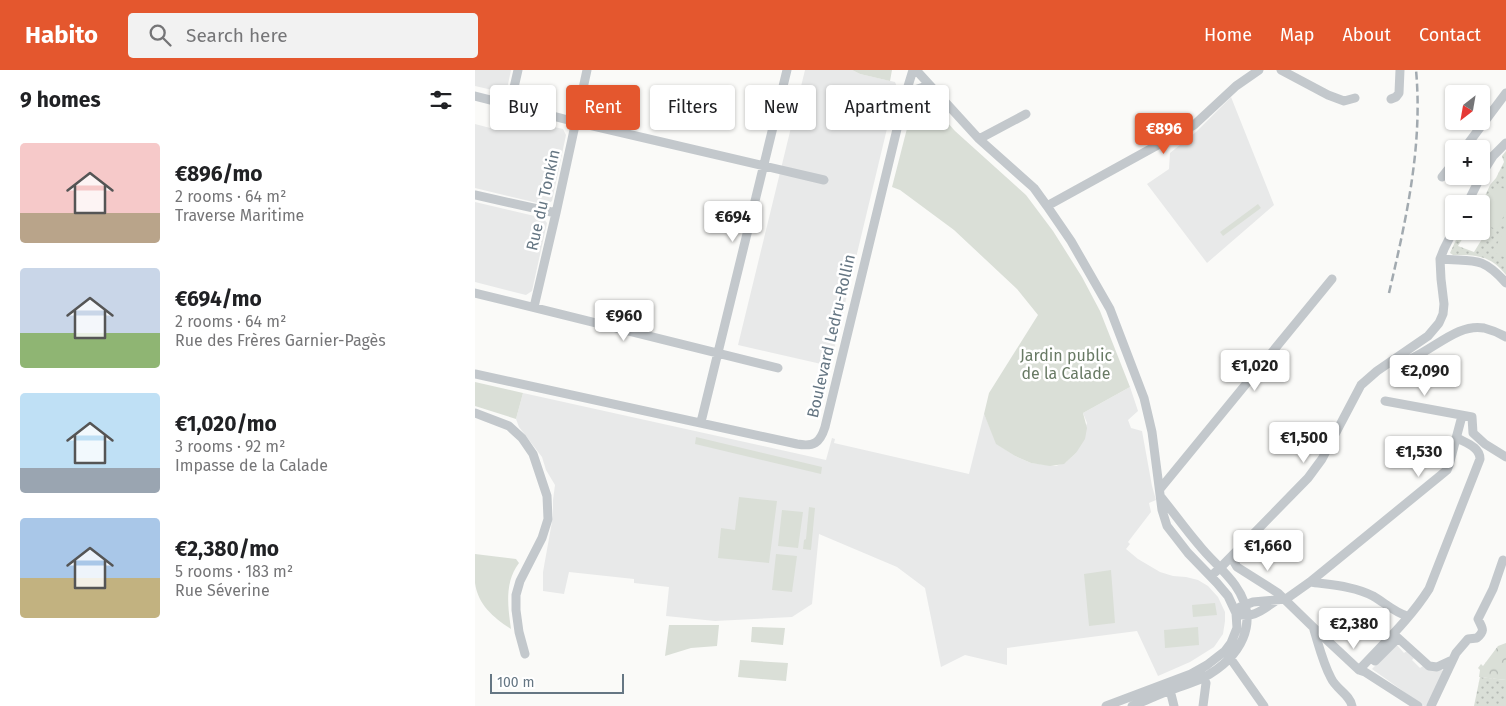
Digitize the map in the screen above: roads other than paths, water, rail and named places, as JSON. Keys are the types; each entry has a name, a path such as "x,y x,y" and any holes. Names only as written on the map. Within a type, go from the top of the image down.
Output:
{"street":[{"path":"514,85 518,70"},
{"name":"Rue du Tonkin","path":"584,85 587,70"},
{"path":"701,422 787,70"},
{"path":"914,70 930,85"},
{"name":"Boulevard Ledru-Rollin","path":"909,85 914,70"},
{"path":"1047,206 1194,125 1236,86 1259,70"},
{"path":"1281,70 1328,95 1345,101 1355,98"},
{"path":"1391,98 1396,97 1399,93 1400,70"},
{"path":"1471,140 1506,93"},
{"path":"475,96 490,100"},
{"path":"949,106 979,139 1034,188 1071,241 1110,309 1144,398 1152,432 1162,510 1167,526 1188,553 1228,596 1237,613 1242,617 1247,617 1281,600 1310,582 1447,470 1457,438 1461,416"},
{"path":"979,139 1026,114"},
{"name":"Rue du Tonkin","path":"534,307 574,130"},
{"path":"610,130 824,180"},
{"name":"Boulevard Ledru-Rollin","path":"475,374 805,446 817,442 822,437 897,130"},
{"path":"1490,161 1506,143"},
{"path":"1442,177 1445,173"},
{"path":"475,195 556,213"},
{"path":"1211,576 1308,478 1322,459 1361,385 1428,336 1439,323 1443,314 1444,304 1440,259 1448,240"},
{"path":"1440,259 1479,262 1493,269 1506,283"},
{"path":"1161,493 1332,279"},
{"path":"475,293 778,368"},
{"path":"1389,364 1401,363 1413,358 1453,334 1466,329 1483,328 1506,337"},
{"path":"1385,402 1473,417 1473,433 1485,444 1506,457"},
{"path":"475,413 509,426 521,438 533,454 547,496 547,519 542,538 515,595 519,632 525,654"},
{"path":"1362,671 1429,589 1480,459 1477,449 1457,438"},
{"path":"1132,706 1201,674 1242,642 1245,632 1247,617 1245,604 1235,586 1221,567 1200,547 1161,493"},
{"path":"1233,555 1237,566 1278,592 1281,600 1362,671 1418,706"},
{"path":"1431,706 1456,653 1468,639 1477,638 1482,634 1483,630 1478,618 1493,589 1503,560"},
{"path":"1310,582 1359,590 1373,596 1394,611 1407,616"},
{"path":"1228,654 1235,636 1237,613 1240,608 1245,604 1253,602 1281,600"},
{"path":"1314,628 1323,661 1331,678 1336,687 1352,702 1352,706"},
{"path":"1362,671 1398,638 1429,666 1437,668 1452,660"},
{"path":"1228,654 1264,706"},
{"path":"1106,706 1191,674 1201,674"},
{"path":"1201,674 1206,683 1203,706"},
{"path":"1170,690 1174,706"}],"railway":[{"path":"1389,293 1407,210 1415,155 1418,98 1416,70"}],"park label":[{"name":"Jardin public de la Calade","path":"1066,364"}]}
